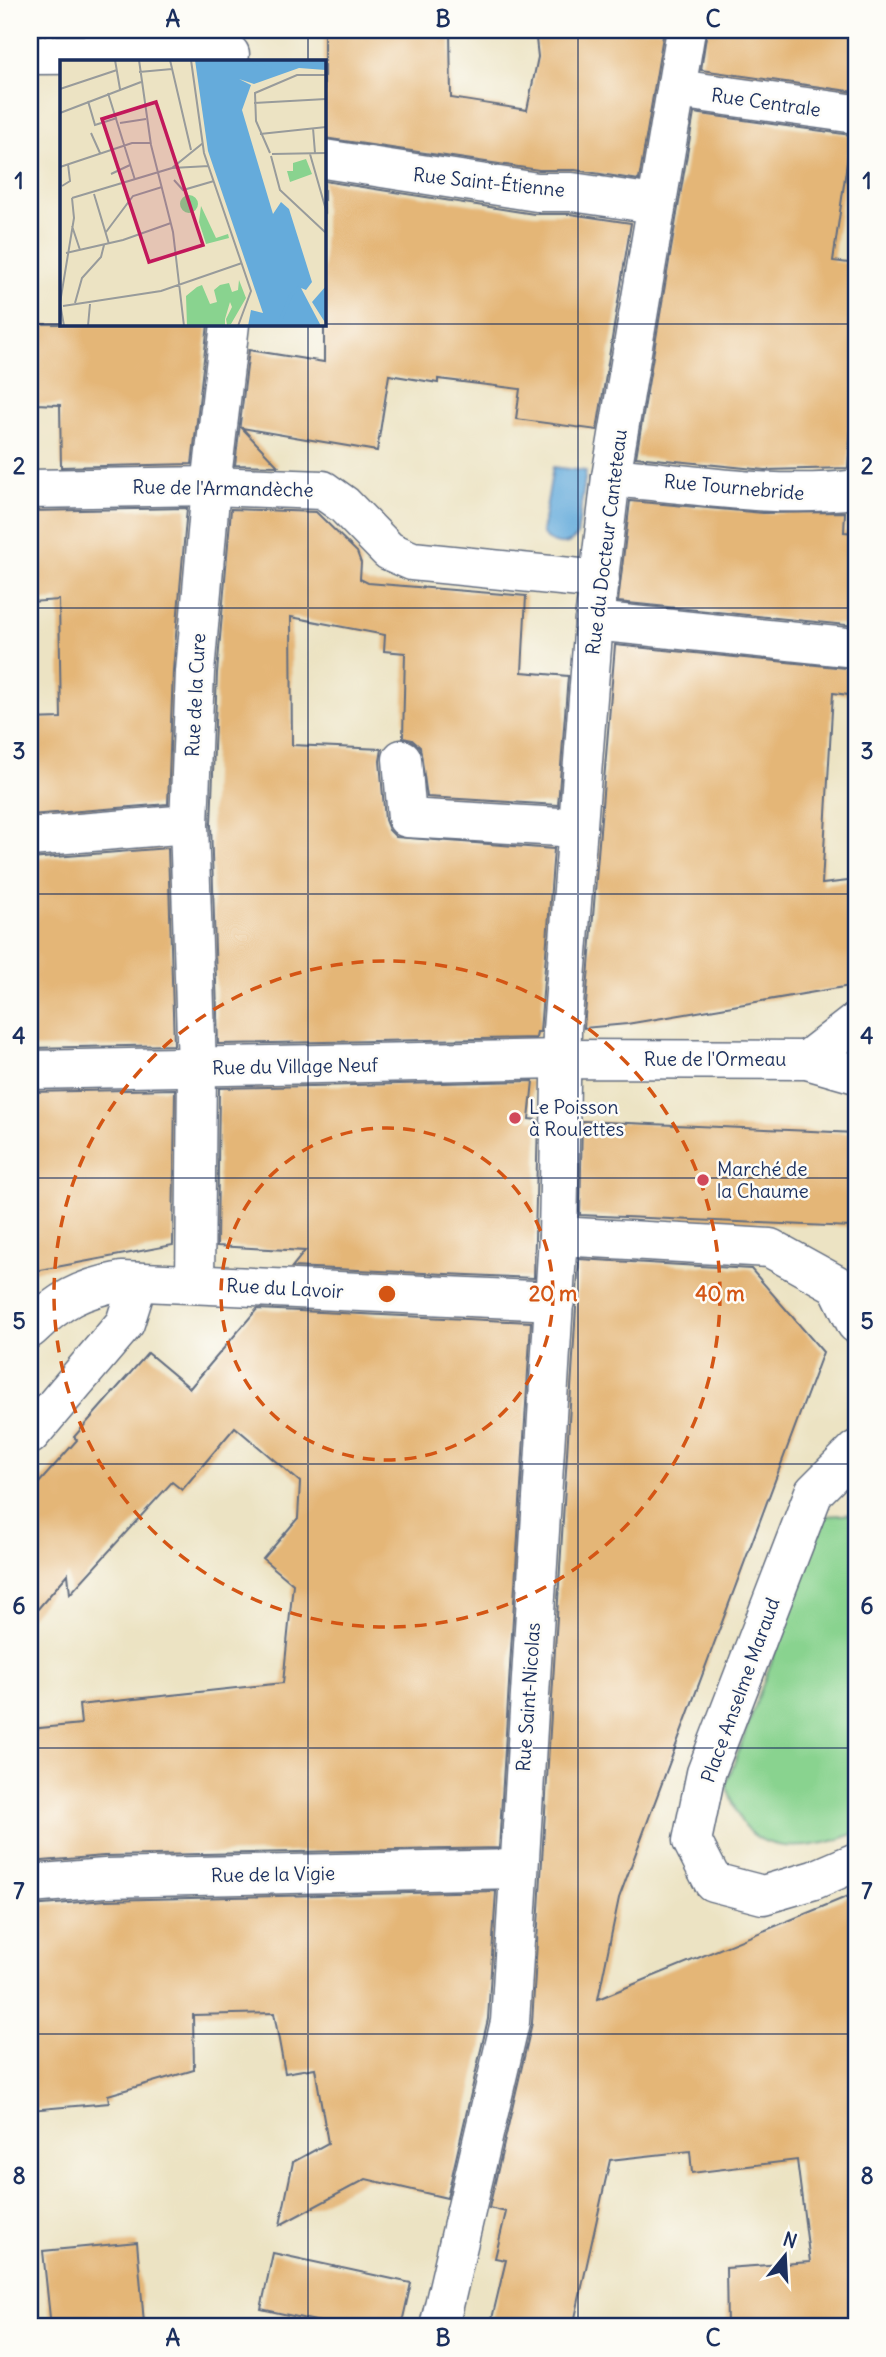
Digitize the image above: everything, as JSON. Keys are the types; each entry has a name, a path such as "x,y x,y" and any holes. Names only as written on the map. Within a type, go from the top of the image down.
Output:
{"street":[{"name":"Rue du Docteur Canteteau","path":"561,1059 594,621 611,477 655,204 687,30"},
{"path":"30,55 229,48"},
{"name":"Rue Centrale","path":"677,89 856,114"},
{"name":"Rue Saint-Étienne","path":"326,159 537,192 572,191 655,204"},
{"name":"Rue de la Cure","path":"195,1284 197,1069 189,824 195,672 211,485 230,326"},
{"name":"Rue Tournebride","path":"611,477 773,493 820,494 856,489"},
{"name":"Rue de l'Armandèche","path":"30,489 211,485 323,490 344,505 389,551 412,561 600,580"},
{"path":"594,621 856,648"},
{"path":"402,759 407,818 578,828"},
{"path":"30,837 189,824"},
{"name":"Rue de l'Ormeau","path":"561,1059 807,1060 856,1022"},
{"name":"Rue du Village Neuf","path":"30,1070 197,1069 561,1059"},
{"name":"Rue Saint-Nicolas","path":"439,2327 510,2022 517,1869 555,1301 561,1059"},
{"path":"807,1060 856,1074"},
{"path":"558,1236 770,1248 837,1285 856,1324"},
{"path":"30,1435 125,1323 138,1282"},
{"name":"Rue du Lavoir","path":"30,1329 54,1306 87,1288 138,1282 555,1301"},
{"name":"Place Anselme Maraud","path":"856,1450 814,1492 706,1773 692,1841 713,1882 763,1895 814,1880 856,1863"},
{"name":"Rue de la Vigie","path":"30,1884 105,1878 517,1869"}],"green space":[{"path":"856,1514 856,1833 811,1845 779,1845 764,1841 751,1833 741,1821 726,1785 825,1516"}],"water":[{"path":"553,467 586,471 577,536 562,544 546,539 542,532"}],"building":[{"path":"324,30 450,30 451,98 527,110 538,57 535,30 664,30 639,180 575,170 539,170 326,138"},
{"path":"707,30 856,30 856,92 701,70"},
{"path":"694,113 851,135 833,261 856,264 856,358 848,468 765,470 636,457"},
{"path":"326,181 534,214 570,214 631,223 597,430 516,419 520,389 438,379 438,383 389,375 377,451 242,428 278,466 235,465 249,350 324,362"},
{"path":"38,324 208,326 192,464 61,467 60,405 35,404 35,391 30,391 30,328 37,328"},
{"path":"630,501 763,513 845,512 844,532 856,533 856,626 618,602"},
{"path":"187,508 173,670 168,804 30,815 30,719 61,718 59,600 30,602 30,511"},
{"path":"231,509 316,512 357,552 361,563 360,579 368,583 526,596 522,672 568,676 558,805 427,797 420,747 412,740 403,738 405,653 384,651 385,635 291,617 292,745 382,749 380,761 385,820 396,837 554,849 540,1032 537,1032 536,1038 218,1044 211,824 217,673"},
{"path":"615,645 856,669 856,696 833,693 822,884 856,880 856,985 627,1024 584,1028"},
{"path":"168,848 174,1045 30,1048 30,859"},
{"path":"533,1081 529,1119 538,1120 534,1278 292,1267 305,1251 217,1246 219,1088"},
{"path":"175,1089 173,1245 30,1272 30,1092"},
{"name":"Marché de la Chaume","path":"582,1121 856,1133 856,1199 852,1227 580,1215"},
{"path":"579,1259 751,1269 823,1352 619,1898 598,1999 856,1893 856,2327 727,2327 726,2268 810,2262 797,2160 692,2173 690,2151 610,2160 573,2327 490,2327 506,2260 495,2258 506,2212 489,2208 532,2023"},
{"path":"257,1309 531,1322 499,1848 104,1856 30,1862 30,1729 81,1724 79,1705 283,1683 293,1584 263,1559 298,1518 300,1482 235,1427 182,1490 172,1482 70,1594 68,1574 30,1618 30,1493 77,1440 74,1437 148,1353 190,1388"},
{"path":"496,1891 488,2019 447,2198 366,2179 280,2225 293,2162 328,2143 315,2068 285,2073 274,2013 193,2015 194,2070 108,2095 109,2103 30,2110 30,1906 106,1900"},
{"path":"137,2242 144,2323 51,2327 43,2251"},
{"path":"273,2253 411,2283 401,2327 343,2327 261,2309"}],"place":[{"name":"Le Poisson à Roulettes","path":"515,1118"},
{"name":"Marché de la Chaume","path":"703,1180"}]}
